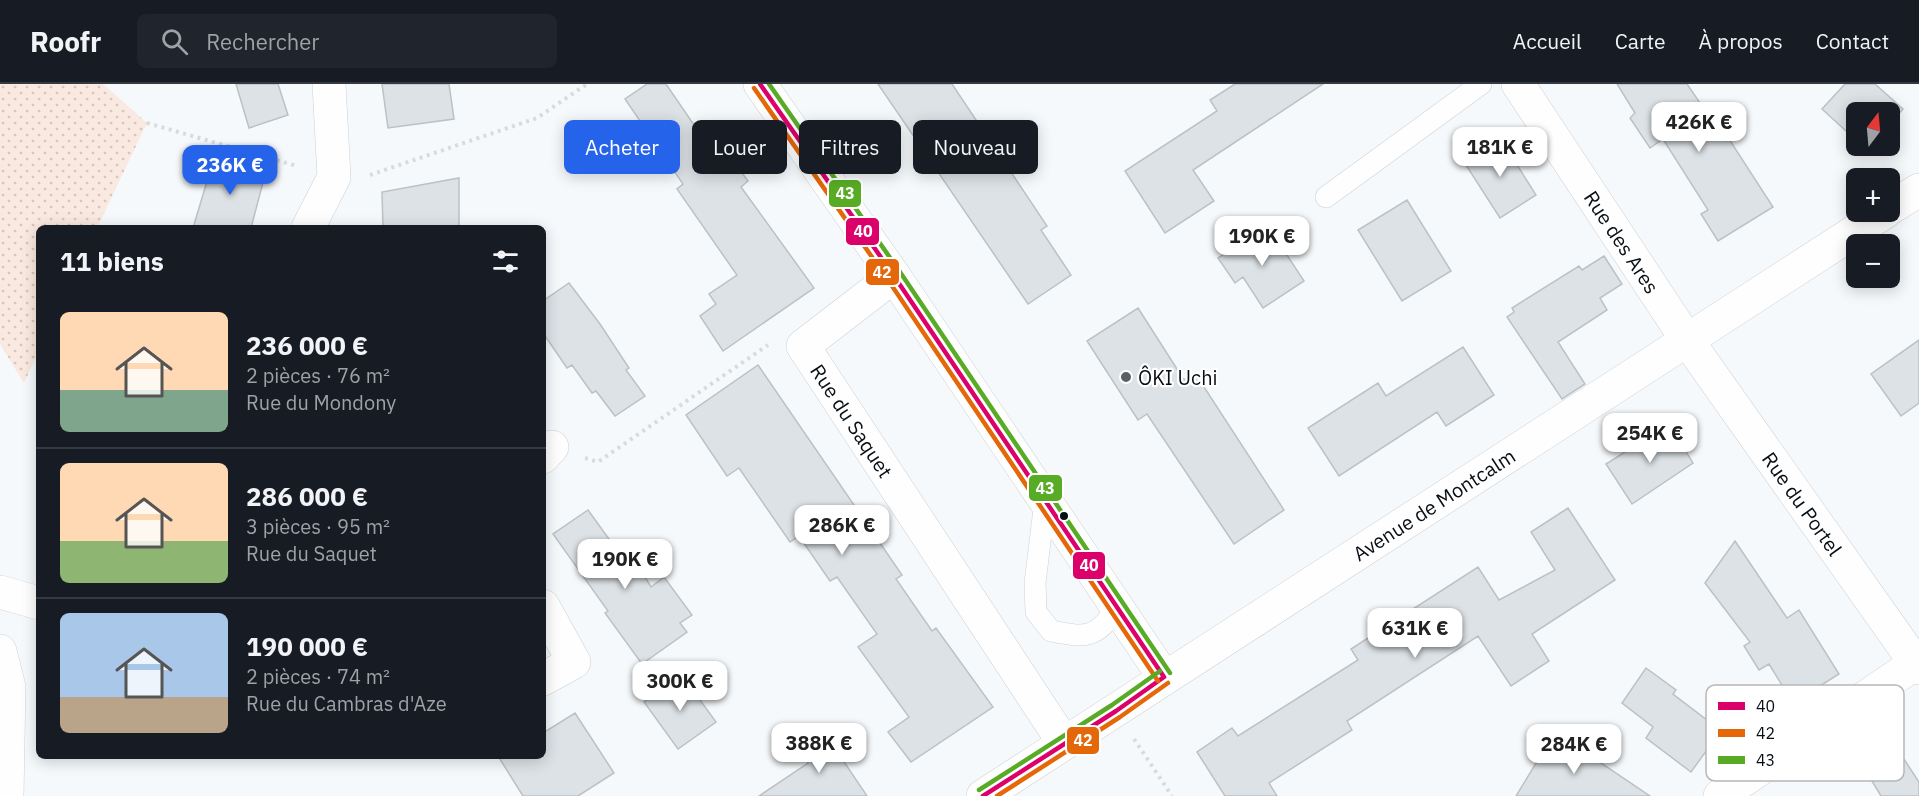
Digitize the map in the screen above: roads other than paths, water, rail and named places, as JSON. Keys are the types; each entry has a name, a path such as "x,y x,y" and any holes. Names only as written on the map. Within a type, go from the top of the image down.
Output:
{"street":[{"path":"310,225 334,177 329,84"},
{"path":"760,84 894,276 1164,677"},
{"name":"Rue des Ares","path":"1518,84 1687,340"},
{"path":"1900,202 1919,190"},
{"name":"Avenue de Montcalm","path":"983,796 1870,222"},
{"name":"Rue du Saquet","path":"894,276 803,346 1064,743"},
{"name":"Rue du Portel","path":"1687,340 1917,665"},
{"path":"0,592 36,602"},
{"path":"546,611 574,662 546,677"},
{"path":"0,651 9,687 7,796"},
{"path":"1887,685 1917,665"},
{"path":"1719,796 1742,781"}],"lane":[{"path":"1326,197 1481,84"},
{"path":"1046,501 1035,583 1036,612 1051,632 1079,636 1095,632 1109,619 1118,606"}],"place":[{"name":"ÔKI Uchi","path":"1126,377"}]}
